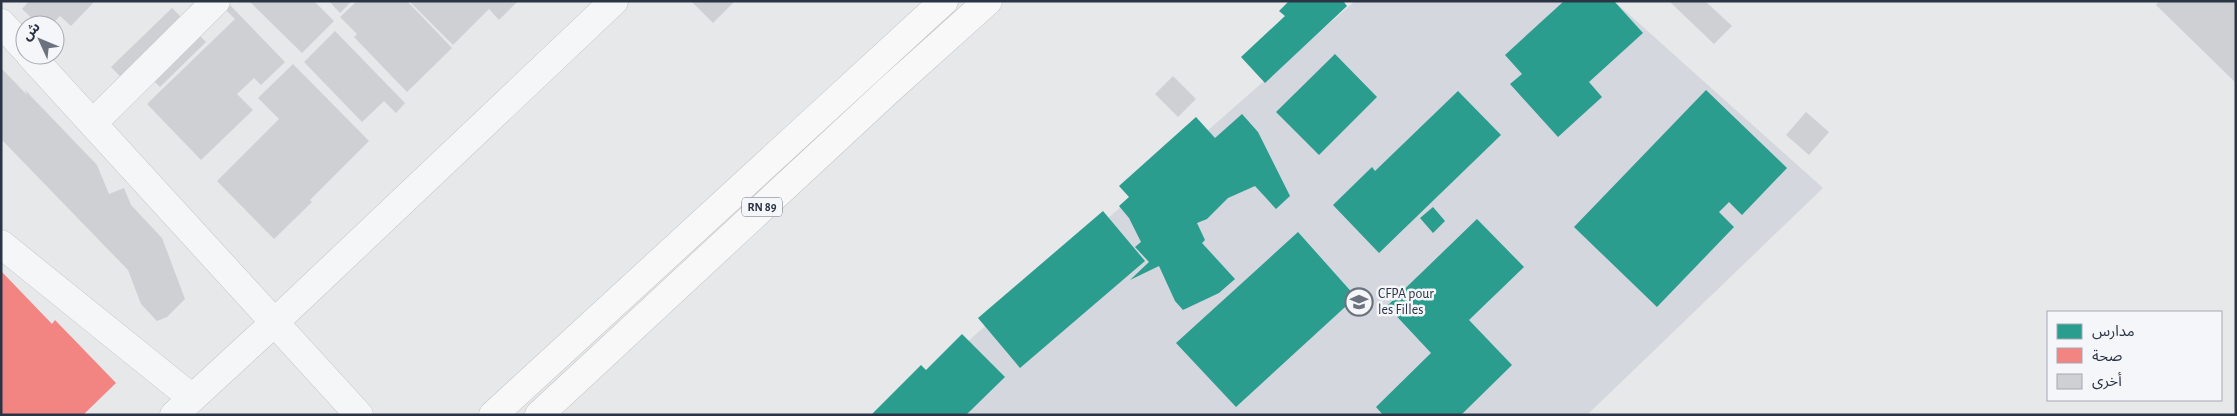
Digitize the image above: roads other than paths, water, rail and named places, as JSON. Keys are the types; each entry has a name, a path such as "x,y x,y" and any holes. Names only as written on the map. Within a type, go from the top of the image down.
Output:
{"main road":[{"path":"493,415 944,1"},
{"name":"RN 89","path":"539,415 889,90 988,1"}],"street":[{"path":"92,123 216,1"},
{"path":"1,244 183,406 275,322 614,1"},
{"path":"1,23 15,38"},
{"path":"39,65 359,415"}],"place":[{"name":"CFPA pour les Filles","path":"1359,302"}]}
